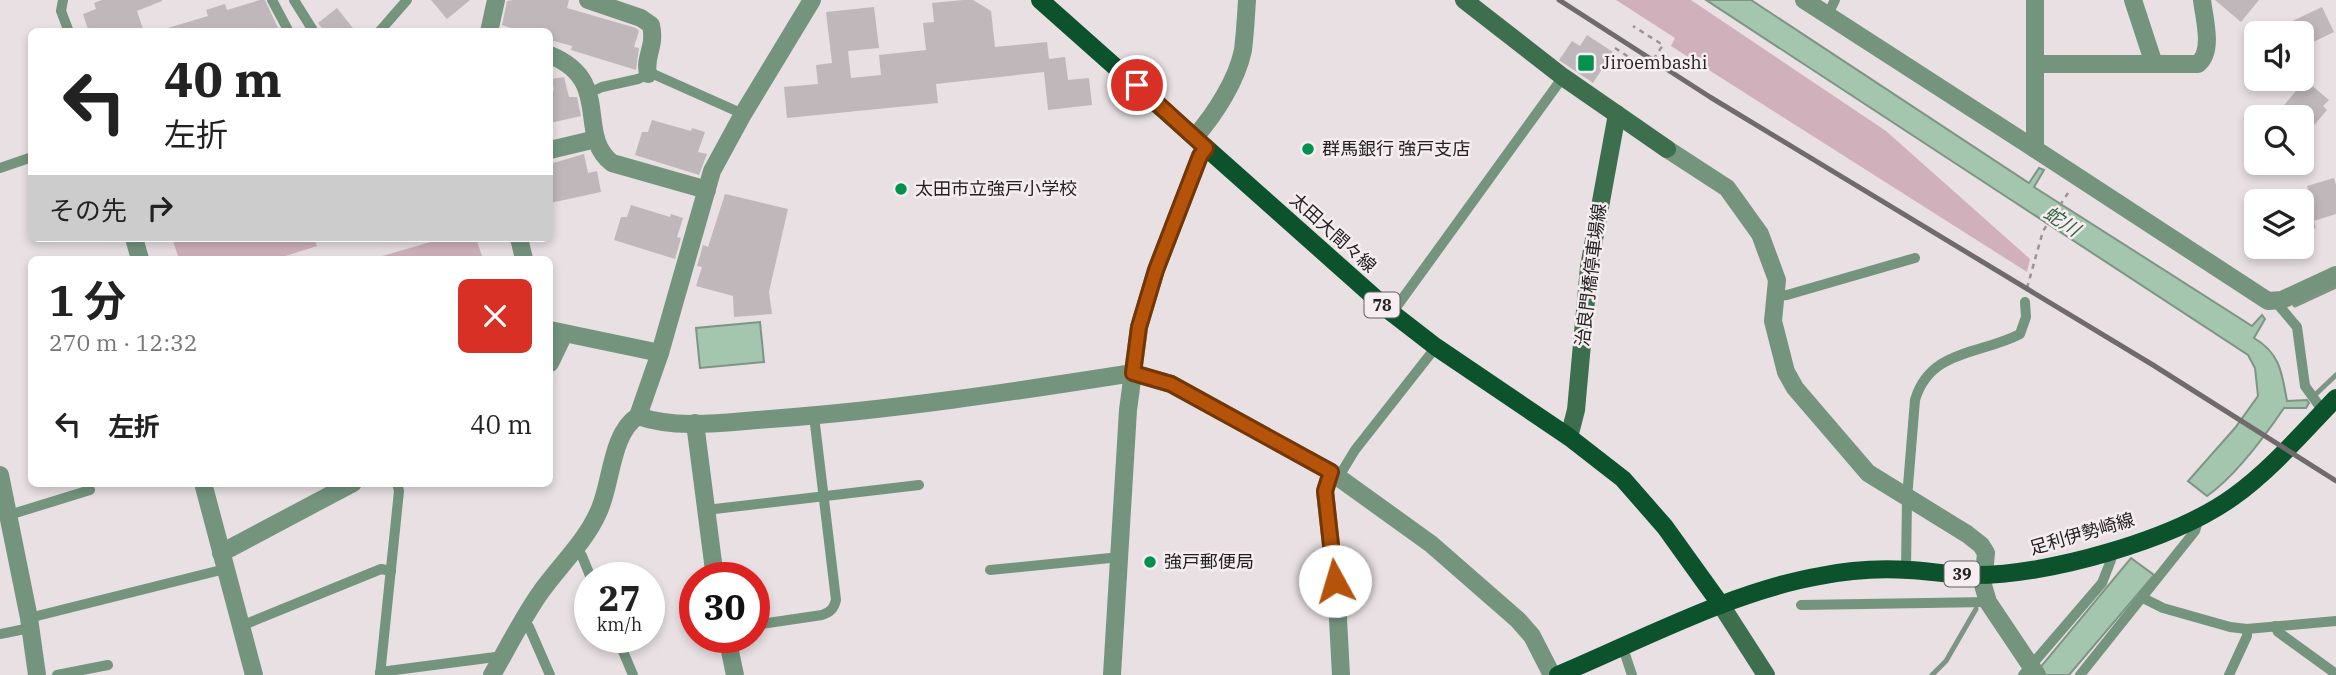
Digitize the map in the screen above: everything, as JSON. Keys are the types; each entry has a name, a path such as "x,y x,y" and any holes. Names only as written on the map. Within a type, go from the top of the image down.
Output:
{"main road":[{"name":"太田大間々線","path":"1040,0 1392,313 1436,347 1569,437 1622,479 1665,527 1721,606"},
{"name":"足利伊勢崎線","path":"1558,675 1721,606 1818,576 1850,571 1906,570 1983,575 2028,571 2108,552 2199,518 2248,485 2336,398"}],"street":[{"path":"490,28 496,0"},
{"path":"588,0 628,7 651,25 654,40 646,64 648,74"},
{"path":"492,675 539,595 576,548 599,513 617,448 629,421 638,416 660,353 712,171 812,0"},
{"path":"1112,675 1133,373 1139,327 1156,270 1200,156 1200,142 1238,64 1242,51 1247,0"},
{"path":"1464,0 1563,77 1727,188 1760,234 1777,280 1773,321 1786,373 1795,388 1868,473 1981,545 1986,553 1983,585 1988,602 2031,671"},
{"path":"1804,0 1831,7 2035,149 2262,297 2275,301 2336,275"},
{"path":"2035,0 2035,149"},
{"path":"2133,0 2154,64"},
{"path":"2037,64 2193,64 2202,61 2206,45 2202,0"},
{"path":"553,56 572,69 589,93 596,139 603,156 611,163 707,190"},
{"name":"治良門橋停車場線","path":"1569,437 1576,410 1589,267 1617,114"},
{"path":"553,149 596,139"},
{"path":"553,350 557,332 660,353"},
{"path":"638,416 652,421 695,423 814,416 900,407 1133,373 1171,384 1335,475 1431,544 1518,620 1532,636 1552,675"},
{"path":"695,423 713,562"},
{"path":"0,475 30,623 37,675"},
{"path":"1335,475 1325,491 1325,499 1337,600 1340,675"},
{"path":"204,487 254,675"},
{"path":"223,561 346,487"},
{"path":"1721,606 1766,675"},
{"path":"730,653 735,675"}],"lane":[{"path":"62,0 61,11 67,28"},
{"path":"272,0 287,28"},
{"path":"294,0 312,28"},
{"path":"382,28 407,0"},
{"path":"589,93 602,87 626,83 651,72 743,114"},
{"path":"1392,313 1563,77"},
{"path":"0,168 28,158"},
{"path":"1777,296 1915,258"},
{"path":"2275,301 2297,327 2305,386 2323,411"},
{"path":"1906,570 1907,498 1915,400 1919,387 1936,365 2020,334 2026,317 2025,302"},
{"path":"1335,475 1436,347"},
{"path":"770,623 822,615 829,612 836,600 814,416"},
{"path":"706,510 919,485"},
{"path":"398,487 380,674 503,656"},
{"path":"9,515 90,490"},
{"path":"2080,675 2195,531 2199,518"},
{"path":"576,548 584,562"},
{"path":"2031,671 2102,583 2111,561 2108,552"},
{"path":"990,570 1119,557"},
{"path":"0,634 223,561"},
{"path":"241,626 381,569 391,571"},
{"path":"2143,598 2148,603 2230,627 2247,629 2336,621"},
{"path":"1801,605 1975,600 1988,602"},
{"path":"524,621 550,675"},
{"path":"2275,626 2278,632 2336,674"},
{"path":"2229,675 2247,636 2247,629"},
{"path":"1623,648 1632,675"},
{"path":"624,653 633,675"},
{"path":"57,675 107,666"}],"path":[{"path":"1615,48 1647,69 1662,45 1633,26"},
{"path":"2025,302 2043,231 2068,192"}],"shaded area":[{"path":"1616,0 1691,0 1886,131 2030,259 2027,272 1671,46 1675,38"},
{"path":"173,242 316,242 317,246 285,256 178,256"},
{"path":"431,242 477,242 482,256 382,256"}],"water":[{"name":"蛇川","path":"1706,0 1751,0 2029,183 2039,168 2044,170 2034,187 2252,326 2262,315 2265,319 2254,338 2275,357 2287,401 2307,400 2309,403 2306,408 2284,408 2238,467 2207,496 2188,481 2235,428 2258,396 2255,368 2248,355"},
{"path":"760,322 764,362 700,368 696,328"},
{"path":"2131,558 2154,575 2069,675 2034,675"}],"building":[{"path":"102,0 162,0 137,11 143,28 88,28 83,14 96,9 94,3"},
{"path":"265,0 278,28 168,28 208,16 206,10 225,4 227,10"},
{"path":"431,0 470,0 447,19"},
{"path":"569,0 567,8 636,28 639,31 634,47 639,48 636,70 571,50 572,46 553,41 553,28 511,28 502,25 507,1"},
{"path":"973,0 991,11 995,47 1047,42 1049,59 1065,57 1068,80 1089,78 1092,105 1048,110 1044,72 936,84 938,103 787,118 784,87 818,84 816,65 832,63 826,12 874,7 879,48 848,51 851,78 881,75 879,55 926,50 923,23 934,22 932,3"},
{"path":"2215,0 2259,0 2241,22"},
{"path":"2322,7 2334,32 2314,42 2314,21 2292,21"},
{"path":"337,8 353,28 322,28 318,23"},
{"path":"1587,35 1613,52 1593,83 1559,60 1572,41 1580,46"},
{"path":"564,77 569,97 577,97 581,116 553,122 553,79"},
{"path":"2314,88 2329,100 2323,106 2327,110 2314,125 2314,105 2284,105 2296,91 2314,91"},
{"path":"652,120 691,131 692,128 705,132 698,152 707,154 699,175 635,155 642,132 648,132"},
{"path":"584,154 588,173 597,171 601,192 553,202 553,163"},
{"path":"2334,178 2336,214 2314,221 2314,189 2308,189 2307,186"},
{"path":"725,194 788,209 769,292 772,314 734,317 733,296 696,286 702,267 697,266 703,245 708,247"},
{"path":"631,205 670,217 671,214 683,218 677,237 681,238 675,259 614,240 621,217 627,217"}],"waterway":[{"path":"2295,305 2336,286"},
{"path":"2317,393 2336,375"},
{"path":"1932,675 1946,661 1976,609"}],"railway":[{"path":"1559,0 1710,97 2153,365 2336,481"}],"place":[{"name":"Jiroembashi","path":"1586,63"},
{"name":"群馬銀行 強戸支店","path":"1308,149"},
{"name":"太田市立強戸小学校","path":"901,189"},
{"name":"強戸郵便局","path":"1150,562"}],"route":[{"path":"1137,85 1206,148 1200,156 1156,270 1139,327 1133,373 1171,384 1331,472 1325,491 1325,508 1335,581"}]}
